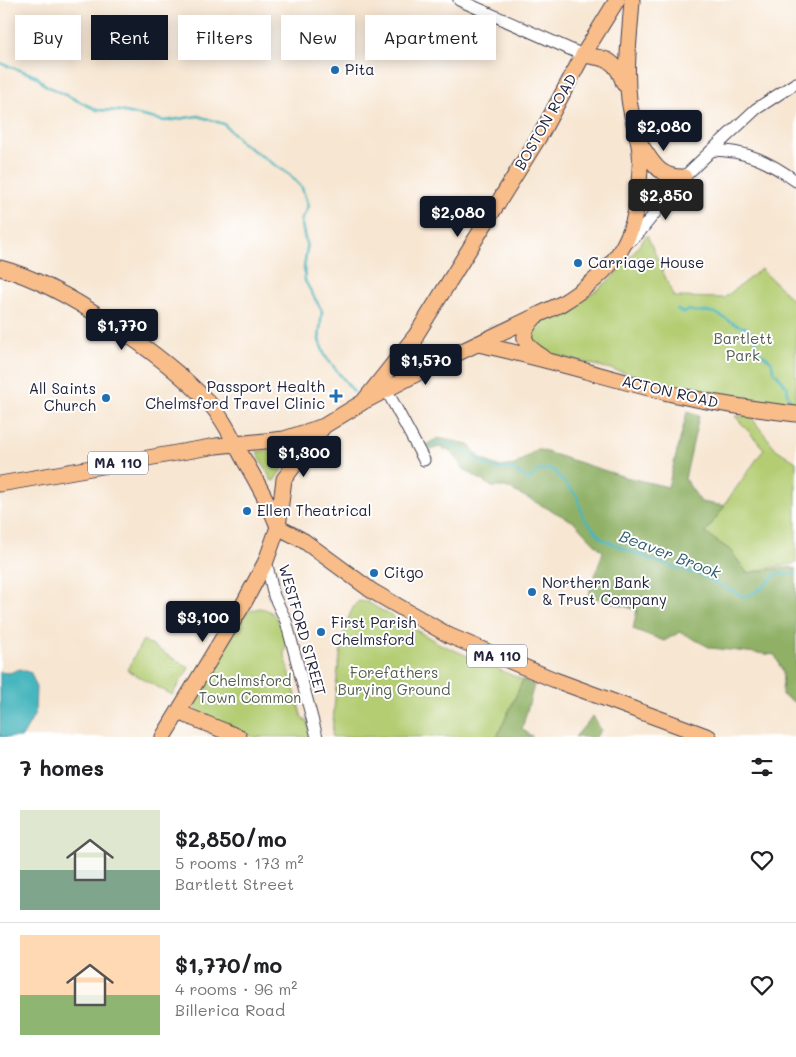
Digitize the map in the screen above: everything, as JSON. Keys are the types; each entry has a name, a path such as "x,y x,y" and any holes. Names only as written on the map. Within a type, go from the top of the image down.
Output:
{"main road":[{"name":"BOSTON ROAD","path":"236,444 284,439 324,426 363,402 416,335 510,185 569,84 583,55 617,0"},
{"path":"629,98 627,51 632,0"},
{"path":"363,402 433,365 567,300 600,277 626,244 634,223 639,199 640,154 629,98 620,72 609,60 583,55"},
{"path":"569,84 586,66 609,60"},
{"path":"638,140 662,173 672,178 684,177"},
{"path":"0,268 15,272 50,288 120,331 163,361 210,404 223,420 272,510 278,527"},
{"name":"ACTON ROAD","path":"538,314 527,325 525,338 532,350 546,360"},
{"path":"416,335 414,344 418,359 433,365"},
{"name":"ACTON ROAD","path":"476,344 724,405 796,414"},
{"path":"163,737 244,603 266,561 278,527 284,479 324,426"},
{"name":"MA 110","path":"0,484 236,444"},
{"name":"MA 110","path":"278,527 304,541 372,591 450,636 564,683 710,737"},
{"path":"178,712 240,737"}],"street":[{"path":"459,0 583,55"},
{"path":"626,244 638,234 684,177 712,150 756,109 796,83"},
{"path":"712,150 737,151 763,160 796,182"},
{"path":"387,391 424,460"},
{"name":"WESTFORD STREET","path":"266,561 274,596 286,622 317,737"}],"green space":[{"name":"Bartlett Park","path":"647,235 674,297 724,298 761,269 796,303 796,408 712,395 552,354 534,346 530,331 537,324 589,296 604,284 624,264"},
{"path":"687,412 699,416 685,479 701,502 725,506 705,533 730,550 747,573 790,567 796,569 796,703 782,695 783,673 775,655 711,648 680,632 664,641 633,629 637,610 588,596 603,552 574,522 506,487 492,487 464,469 451,452 439,447 431,450 426,445 438,438 468,444 481,459 500,467 515,465 537,449 625,477 668,487"},
{"path":"735,416 751,417 776,449 796,462 796,563 747,573 730,550 704,533 764,449"},
{"path":"299,445 274,481 271,480 257,452"},
{"name":"Forefathers Burying Ground","path":"359,601 367,602 440,644 523,680 497,737 332,737 342,643 352,610"},
{"name":"Chelmsford Town Common","path":"259,608 271,612 281,626 287,645 284,652 302,718 307,721 311,737 253,737 204,718 196,709 196,699 243,617 247,612"},
{"path":"143,640 189,668 172,695 127,670"},
{"path":"523,680 534,685 522,729 533,737 497,737"},
{"path":"593,716 601,730 596,737 575,737"}],"water":[{"path":"20,669 31,673 36,686 35,714 22,737 0,737 0,672 9,673"}],"waterway":[{"name":"Beaver Brook","path":"0,63 36,76 45,85 97,110 120,111 165,121 198,116 224,124 242,143 290,175 302,188 308,206 301,221 307,248 304,267 305,281 322,311 319,340 325,356 354,392"},
{"path":"677,309 683,313 690,310 715,313 737,325 746,327 756,339 757,350 771,361 774,371 788,388 787,393 791,401"},
{"name":"Beaver Brook","path":"430,445 448,444 485,465 495,469 511,469 529,481 537,471 552,469 577,496 583,517 602,539 651,560 700,575 744,597 761,589 776,574 796,574"}],"place":[{"name":"Pita","path":"335,70"},
{"name":"Carriage House","path":"578,263"},
{"name":"Passport Health Chelmsford Travel Clinic","path":"336,396"},
{"name":"All Saints Church","path":"106,398"},
{"name":"Ellen Theatrical","path":"247,511"},
{"name":"Citgo","path":"374,573"},
{"name":"Northern Bank & Trust Company","path":"532,592"},
{"name":"First Parish Chelmsford","path":"321,632"}]}
